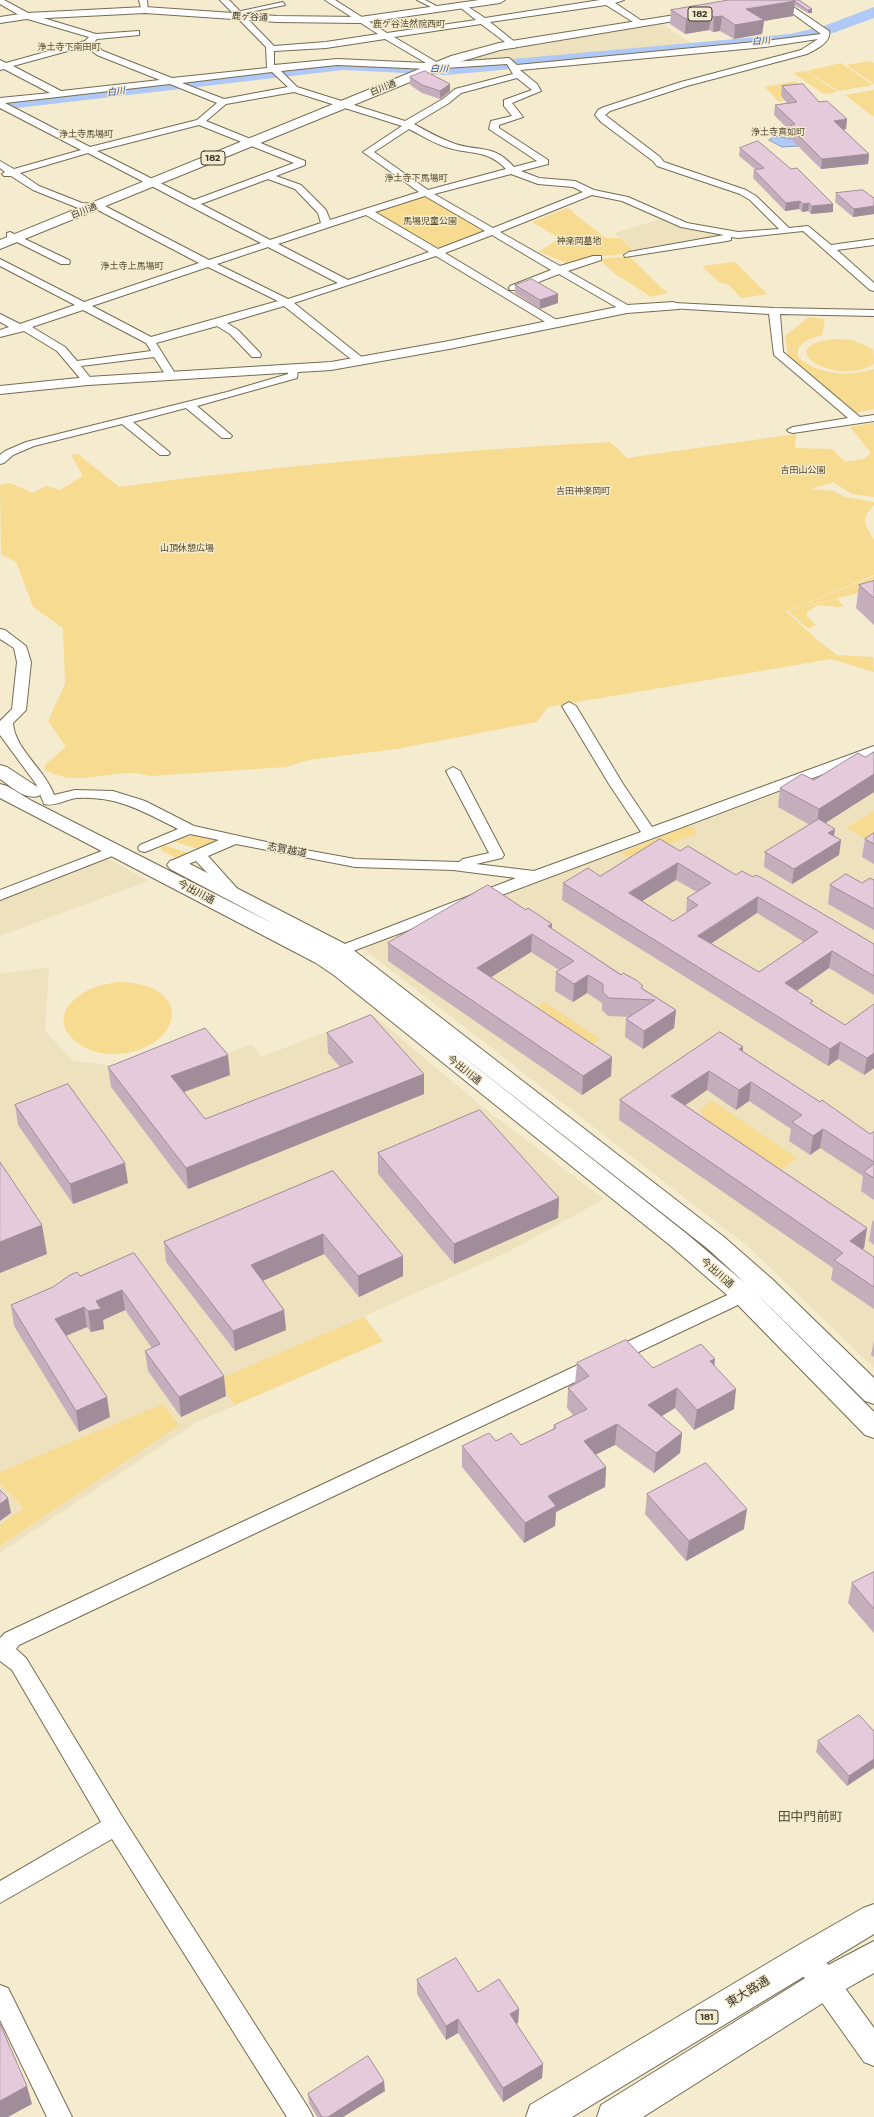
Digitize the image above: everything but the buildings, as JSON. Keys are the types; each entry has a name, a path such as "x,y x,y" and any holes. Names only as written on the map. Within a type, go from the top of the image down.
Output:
{"main road":[{"path":"766,3 781,0"},
{"name":"白川通","path":"0,246 9,238 81,206 149,181 340,103 474,53 511,43 711,10"},
{"name":"白川通","path":"9,238 98,206 149,181"},
{"name":"今出川通","path":"0,771 22,786 49,801 236,895 331,954 716,1243 763,1285 874,1394"},
{"name":"今出川通","path":"0,790 25,805 115,850 331,954 679,1240 743,1295 874,1428"},
{"name":"東大路通","path":"542,2117 806,1957 874,1918"},
{"path":"613,2117 826,1983 874,1956"}],"street":[{"path":"224,0 237,15 270,47 270,66 294,89 409,125 448,145 487,152 501,158 512,171 538,181 574,184 591,192 624,200 684,225 738,235"},
{"path":"329,0 423,59 429,70"},
{"path":"420,0 439,9"},
{"name":"鹿ヶ谷通","path":"0,20 144,5 237,15 360,20 500,0"},
{"path":"270,49 326,45 620,0"},
{"path":"781,0 824,33"},
{"path":"0,1 27,16 73,28 91,40 100,53 223,102"},
{"path":"606,1 639,22"},
{"path":"237,15 283,4"},
{"path":"464,6 511,43"},
{"path":"2,65 91,40 136,33"},
{"path":"429,70 515,68 765,44 824,33"},
{"path":"787,231 753,198 743,192 660,164 657,158 600,115 601,112 607,109 684,84 804,52 816,46 824,33"},
{"path":"2,104 59,94 174,83 337,62 429,70 483,71"},
{"path":"2,65 59,94"},
{"path":"515,68 458,91 446,101 409,122 409,125 368,152 426,193 627,309"},
{"path":"0,334 268,242 366,211 426,193 545,162 494,129 494,124 518,117 508,106 508,102 536,91 515,68"},
{"path":"0,176 88,150 200,122 223,102 294,89"},
{"path":"2,104 346,283"},
{"path":"193,204 302,163 200,122"},
{"path":"0,164 36,188 81,206 98,206 206,263 285,302 360,361"},
{"path":"268,176 298,187 322,212 326,224"},
{"path":"150,341 219,322 346,283 437,252 591,192"},
{"path":"366,211 556,324"},
{"path":"629,255 738,235 805,228 874,288"},
{"path":"9,238 65,262"},
{"path":"829,248 874,242"},
{"path":"503,293 559,270 597,258"},
{"path":"0,262 150,341 171,375"},
{"path":"0,390 88,381 171,375 293,370 360,361 627,309 674,306 774,311 874,313"},
{"path":"774,311 778,353 858,421"},
{"path":"0,317 14,326 28,328 61,349 88,381"},
{"path":"219,322 234,332 256,355"},
{"path":"75,364 158,353"},
{"path":"0,461 9,453 30,444 293,376 293,370"},
{"path":"188,404 226,436"},
{"path":"793,430 874,418"},
{"path":"124,420 164,453"},
{"path":"0,632 20,646 24,662 19,710 6,722 7,734 43,784 49,801"},
{"path":"569,706 616,784 649,833"},
{"path":"331,954 534,876 874,750"},
{"path":"453,771 497,855 468,862 463,867"},
{"name":"志賀越道","path":"49,801 76,794 113,795 140,804 189,829 355,863 463,867 534,876"},
{"path":"145,848 189,829"},
{"path":"176,864 234,839"},
{"path":"0,895 115,850"},
{"path":"198,854 236,895"},
{"path":"301,2117 115,1825 19,1664 0,1650 12,1638 763,1285"},
{"path":"0,1893 115,1825"},
{"path":"806,1957 874,2052"},
{"path":"0,1996 60,2117"}],"shaded area":[{"path":"662,24 691,43 476,63 471,59 502,51"},
{"path":"661,219 678,226 721,235 722,237 634,250 614,233"},
{"path":"874,754 874,1368 751,1249 361,947"},
{"path":"108,858 148,881 0,936 0,900"},
{"path":"49,967 45,1031 73,1061 127,1067 211,1036 229,1053 251,1044 261,1057 372,1014 485,1109 604,1199 506,1253 364,1316 383,1341 199,1421 0,1553 0,974"}],"green space":[{"path":"870,61 874,63 874,84 846,65"},
{"path":"841,63 873,85 839,91 806,71"},
{"path":"805,71 838,92 824,94 793,73"},
{"path":"795,81 815,95 780,95 784,101 779,102 765,87"},
{"path":"874,90 874,117 845,95"},
{"name":"馬場児童公園","path":"421,197 428,197 482,229 482,232 441,248 435,247 377,213 378,210"},
{"name":"神楽岡墓地","path":"567,208 574,211 572,212 606,238 620,238 633,250 632,253 596,257 570,264 539,252 559,238 532,222"},
{"name":"神楽岡墓地","path":"629,256 668,293 651,297 614,273 599,259"},
{"path":"735,262 767,294 741,298 729,285 719,282 702,266"},
{"path":"809,317 825,319 822,335 801,345 798,352 798,357 815,368 834,373 864,372 874,369 874,409 855,413 788,356 785,336"},
{"path":"835,339 852,340 873,349 874,364 858,370 842,371 827,368 815,363 808,356 807,349 816,343"},
{"path":"874,423 874,497 852,494 833,482 811,489 833,491 845,497 874,502 874,505 866,515 865,524 874,540 874,575 786,611 815,638 837,655 873,657 874,672 831,659 548,707 537,722 396,749 309,760 286,767 151,776 135,773 88,778 66,777 44,769 46,764 66,747 48,721 65,684 63,628 33,607 16,562 1,554 0,485 10,483 33,493 46,486 60,490 83,476 71,455 78,454 119,487 303,465 487,450 610,442 627,458 796,434 795,448 832,449 845,462 864,459 871,453 850,427"},
{"path":"874,576 874,582 863,583 871,590 787,611"},
{"path":"837,599 844,606 837,607 818,605 807,612 807,616 816,625 808,629 788,611"},
{"path":"874,811 874,833 865,838 847,828"},
{"path":"688,826 695,828 697,834 630,858 620,853"},
{"path":"193,835 214,839 216,842 200,850 173,841"},
{"path":"164,845 191,854 176,858 161,850 161,847"},
{"path":"117,982 144,986 162,994 171,1006 171,1020 165,1033 151,1044 132,1052 108,1054 97,1052 77,1043 70,1036 65,1027 64,1018 67,1009 75,999 84,992 105,984"},
{"path":"544,1002 600,1039 587,1048 528,1013"},
{"path":"712,1101 797,1158 781,1170 706,1120 700,1110"},
{"path":"364,1317 383,1341 235,1405 217,1380"},
{"path":"163,1404 179,1425 0,1546 0,1525 24,1508 0,1484 0,1472"}],"water":[{"path":"776,136 792,139 799,146 782,147 769,140"}],"waterway":[{"name":"白川","path":"0,105 343,65 446,70 790,39 830,29 874,12"}],"district":[{"name":"鹿ケ谷法然院西町","path":"409,24"},
{"name":"浄土寺下南田町","path":"69,47"},
{"name":"浄土寺真如町","path":"778,132"},
{"name":"浄土寺馬場町","path":"86,134"},
{"name":"浄土寺下馬場町","path":"416,178"},
{"name":"浄土寺上馬場町","path":"132,266"},
{"name":"吉田神楽岡町","path":"583,491"},
{"name":"田中門前町","path":"810,1817"}],"park label":[{"name":"吉田山公園","path":"803,470"},
{"name":"山頂休憩広場","path":"187,548"}]}
